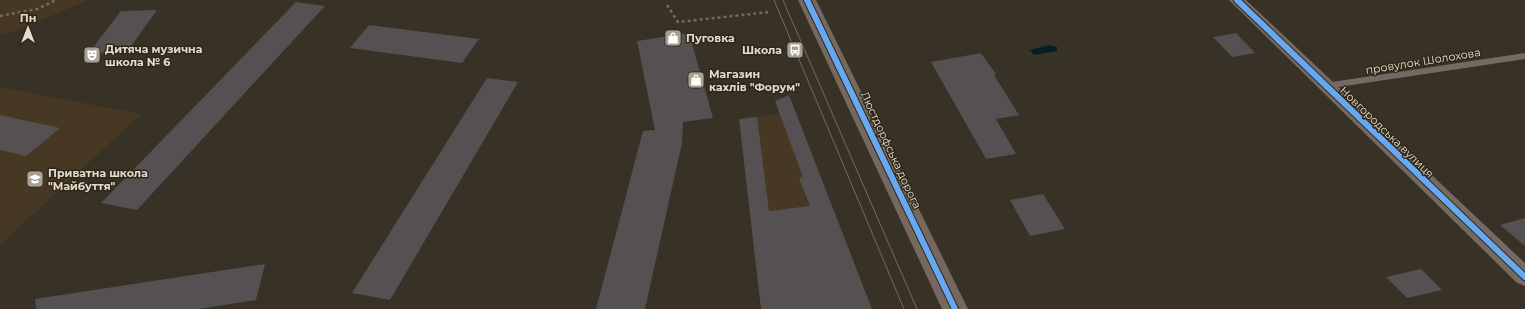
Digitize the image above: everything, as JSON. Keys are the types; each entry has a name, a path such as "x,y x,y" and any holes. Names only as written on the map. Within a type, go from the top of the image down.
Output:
{"main road":[{"name":"Люстдорфська дорога","path":"807,0 830,44 954,309"}],"street":[{"name":"Новгородська вулиця","path":"1237,0 1525,277"}],"lane":[{"name":"провулок Шолохова","path":"1325,86 1525,56"}],"path":[{"path":"0,16 37,9 56,0"},
{"path":"667,5 678,22 770,12"}],"shaded area":[{"path":"0,0 89,0 8,34 0,34"},
{"name":"Приватна школа \"Майбуття\"","path":"0,87 141,114 0,245"},
{"path":"795,111 872,309 761,309 739,119"}],"water":[{"path":"1050,45 1057,47 1057,51 1034,55 1030,50"}],"building":[{"path":"296,2 325,6 137,210 101,203"},
{"path":"157,10 127,52 88,54 121,11"},
{"path":"369,25 479,39 462,63 350,48"},
{"path":"689,33 713,118 683,122 682,143 645,309 596,309 643,131 655,130 637,41"},
{"path":"1236,33 1255,53 1232,57 1213,37"},
{"path":"981,53 996,74 994,75 1019,115 996,119 1016,154 986,159 931,62"},
{"path":"487,78 518,82 390,300 352,293"},
{"path":"789,95 872,309 761,309 739,119 757,117 769,211 810,206 799,178 803,177 775,101"},
{"path":"0,115 60,128 26,156 0,150"},
{"path":"1043,194 1065,229 1030,236 1010,200"},
{"path":"1525,218 1525,246 1500,225"},
{"path":"265,264 256,300 199,309 36,309 35,299"},
{"path":"1421,269 1442,290 1407,298 1386,277"}],"tram line":[{"path":"774,0 904,309"},
{"path":"783,0 917,309"}],"cycle path":[{"path":"807,0 830,45 955,309"},
{"path":"1237,0 1525,277"}],"place":[{"name":"Пуговка","path":"673,38"},
{"name":"Школа","path":"795,50"},
{"name":"Дитяча музична школа № 6","path":"92,55"},
{"name":"Магазин кахлів \"Форум\"","path":"696,80"},
{"name":"Приватна школа \"Майбуття\"","path":"35,179"}]}
